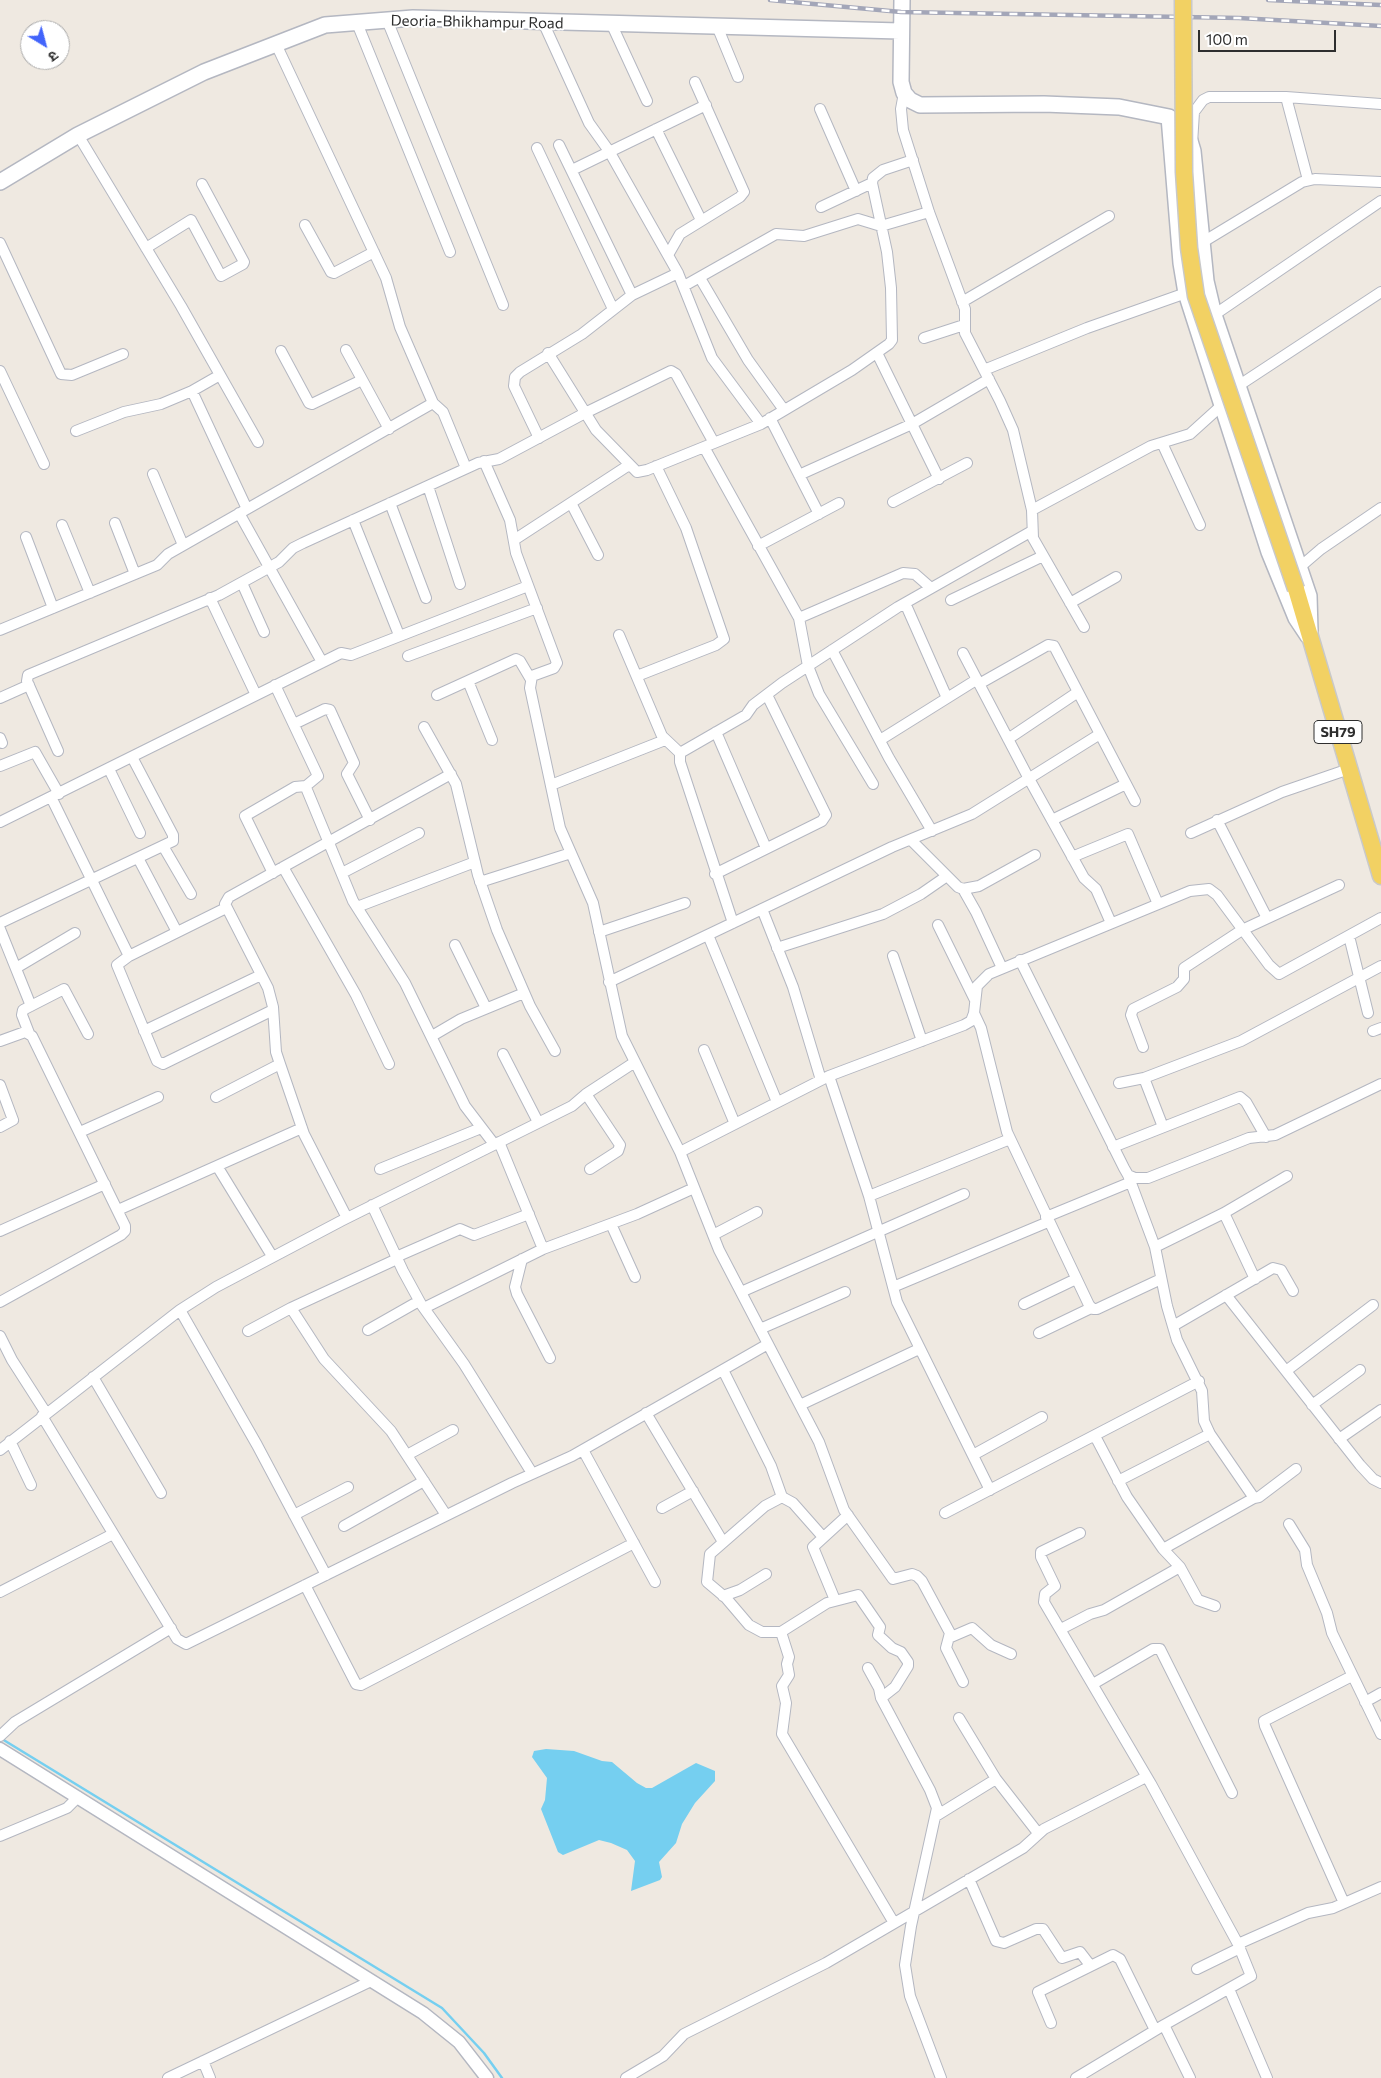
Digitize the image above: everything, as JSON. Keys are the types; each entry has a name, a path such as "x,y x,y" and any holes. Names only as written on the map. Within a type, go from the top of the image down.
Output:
{"main road":[{"path":"902,0 900,31 901,82 904,93 910,100 920,105 1044,104 1109,107 1169,118 1192,144"},
{"name":"SH79","path":"1183,0 1184,172 1189,248 1196,296 1296,589 1381,876"},
{"name":"Deoria-Bhikhampur Road","path":"0,182 78,135 204,72 325,25 413,18 900,31"},
{"name":"SH79","path":"1169,118 1180,254 1186,293 1272,561 1296,618 1310,639"},
{"name":"SH79","path":"1192,144 1206,281 1214,314 1309,596 1310,639"}],"street":[{"path":"387,20 503,305"},
{"path":"543,22 589,123 609,152 678,273 712,358 765,421 799,475 819,514"},
{"path":"357,23 450,252"},
{"path":"611,24 647,101"},
{"path":"717,26 738,77"},
{"path":"276,44 386,278 407,346 433,403 443,412 466,468"},
{"path":"668,255 678,237 701,220 740,197 744,192 695,82"},
{"path":"904,93 901,118 929,212 966,315 964,333 1013,430 1032,510 1032,531 1043,556 1084,627"},
{"path":"1192,144 1194,112 1203,100 1217,95 1286,97 1381,104"},
{"path":"1286,97 1308,180"},
{"path":"572,170 706,105"},
{"path":"820,109 856,190"},
{"path":"656,129 701,220"},
{"path":"78,135 146,248 258,442"},
{"path":"560,145 632,295"},
{"path":"537,148 613,309"},
{"path":"548,353 596,430 637,472 709,445 765,421 889,344 893,335 891,288 872,182 873,178 883,170 913,160"},
{"path":"1203,242 1294,185 1308,180 1381,182"},
{"path":"822,207 872,182"},
{"path":"146,248 190,220 221,276 243,264 244,262 202,184"},
{"path":"1214,314 1381,201"},
{"path":"684,286 776,234 804,236 858,219 881,226 929,212"},
{"path":"962,302 1109,216"},
{"path":"305,225 331,272 334,273 374,252"},
{"path":"0,242 61,374 72,374 123,354"},
{"path":"539,438 514,386 515,377 548,353 582,334 632,295 678,273"},
{"path":"700,278 748,360 784,410"},
{"path":"1238,386 1381,292"},
{"path":"799,475 912,424 986,374 1087,328 1186,293"},
{"path":"924,338 964,325"},
{"path":"346,350 389,429"},
{"path":"280,351 309,402 312,404 362,380"},
{"path":"877,353 939,479"},
{"path":"0,371 44,464"},
{"path":"58,751 26,678 28,675 242,583 284,558 293,548 466,468 484,461 500,459 585,413 674,371 758,546 799,618 808,666 824,705 873,784"},
{"path":"76,431 124,412 161,404 192,391 220,375"},
{"path":"192,391 243,511 270,567 322,662"},
{"path":"0,630 157,565 168,554 183,545 433,403"},
{"path":"1032,510 1142,450 1190,434 1221,406"},
{"path":"1162,443 1200,525"},
{"path":"484,461 510,520 528,586 557,663 554,668 530,678"},
{"path":"893,502 968,462"},
{"path":"514,540 629,465"},
{"path":"637,676 716,645 724,639 686,528 656,466"},
{"path":"153,474 183,545"},
{"path":"428,486 460,584"},
{"path":"390,503 426,598"},
{"path":"571,503 598,555"},
{"path":"758,546 839,503"},
{"path":"1300,567 1321,549 1381,508"},
{"path":"353,520 399,635"},
{"path":"115,523 135,574"},
{"path":"62,525 90,593"},
{"path":"680,753 746,716 754,705 767,695 905,603 1032,531"},
{"path":"26,537 53,608"},
{"path":"951,600 1043,556"},
{"path":"799,618 903,573 915,574 931,588"},
{"path":"1070,603 1116,577"},
{"path":"242,583 264,632"},
{"path":"0,822 341,653 350,655 528,586"},
{"path":"210,598 256,695"},
{"path":"905,603 947,698"},
{"path":"408,656 537,608"},
{"path":"619,634 665,740 680,753 680,762 715,874 733,923"},
{"path":"880,740 947,698 1048,645 1052,645 1135,801"},
{"path":"832,650 880,740 932,831"},
{"path":"964,653 1028,778 1084,878 1096,888 1111,923"},
{"path":"437,695 516,660 530,678 530,688 560,828 593,904 622,1036 680,1152 713,1235 819,1442 835,1492 848,1515 893,1580 912,1574 922,1581 951,1637"},
{"path":"468,681 492,740"},
{"path":"0,698 29,685"},
{"path":"273,873 245,816 296,787 306,786 318,776 275,685"},
{"path":"1008,739 1078,692"},
{"path":"715,874 822,820 826,815 767,695"},
{"path":"294,724 324,710 330,710 354,763 347,774 370,820"},
{"path":"424,727 451,774 460,795 480,882 496,930 524,993 555,1051"},
{"path":"716,732 766,848"},
{"path":"609,982 910,840 972,814 1100,734"},
{"path":"551,785 665,740"},
{"path":"0,766 35,752 91,879 129,956"},
{"path":"0,923 172,841 173,836 132,757"},
{"path":"109,768 140,833"},
{"path":"1191,833 1282,792 1349,769"},
{"path":"347,1218 302,1128 276,1052 273,1010 268,988 226,908 226,900 451,774"},
{"path":"1052,820 1126,784"},
{"path":"306,786 357,907 405,983 465,1106 480,1128 496,1143 543,1249"},
{"path":"1217,820 1267,918"},
{"path":"342,873 419,833"},
{"path":"1072,857 1128,834 1158,904"},
{"path":"910,840 963,889 1002,968"},
{"path":"163,846 191,894"},
{"path":"480,882 571,853"},
{"path":"963,889 979,886 1035,855"},
{"path":"138,858 177,932"},
{"path":"357,907 475,862"},
{"path":"283,867 356,995 389,1064"},
{"path":"777,948 883,914 921,894 948,876"},
{"path":"1143,1048 1132,1015 1133,1009 1177,987 1184,979 1184,968 1242,930 1339,885"},
{"path":"680,1152 825,1078 971,1021 974,1013 977,986 981,980 1002,968 1190,891 1208,889 1217,896 1269,965 1279,974 1381,918"},
{"path":"599,932 685,903"},
{"path":"226,908 118,962 117,968 157,1062 163,1064 273,1010"},
{"path":"762,909 793,987 869,1196 893,1287 905,1319 990,1490"},
{"path":"938,925 976,1000"},
{"path":"0,929 31,1006"},
{"path":"16,968 75,933"},
{"path":"708,935 777,1102"},
{"path":"1349,936 1368,1013"},
{"path":"455,944 486,1008"},
{"path":"893,956 922,1041"},
{"path":"1020,960 1130,1179 1155,1247 1161,1279 1177,1340 1199,1382 1204,1397 1204,1421 1210,1434 1254,1498"},
{"path":"1118,1083 1144,1078 1241,1040 1381,966"},
{"path":"144,1030 261,975"},
{"path":"0,1302 121,1235 125,1231 125,1226 106,1184 29,1033 21,1012 61,990 66,990 88,1034"},
{"path":"432,1036 486,1008 524,993"},
{"path":"974,1013 981,1028 1010,1139 1091,1308"},
{"path":"0,1040 25,1032 29,1033"},
{"path":"704,1050 735,1124"},
{"path":"503,1054 538,1122"},
{"path":"0,1450 180,1310 272,1256 572,1106 586,1094 635,1062"},
{"path":"216,1097 280,1064"},
{"path":"1144,1078 1163,1127"},
{"path":"893,1287 1047,1219 1130,1179 1141,1180 1148,1178 1249,1138 1266,1137 1283,1132 1381,1084"},
{"path":"0,1086 13,1120 0,1128"},
{"path":"586,1094 620,1145 618,1151 590,1170"},
{"path":"80,1132 158,1097"},
{"path":"1113,1147 1240,1097 1246,1102 1266,1137"},
{"path":"118,1210 302,1128"},
{"path":"380,1170 480,1128"},
{"path":"869,1196 1010,1139"},
{"path":"217,1166 272,1256"},
{"path":"1155,1247 1224,1213 1287,1176"},
{"path":"0,1231 106,1184"},
{"path":"368,1330 543,1249 612,1224 694,1188"},
{"path":"741,1292 964,1194"},
{"path":"372,1205 421,1304 464,1364 532,1474"},
{"path":"713,1235 758,1212"},
{"path":"1224,1213 1255,1279"},
{"path":"248,1331 291,1308 460,1229 474,1235 529,1214"},
{"path":"612,1224 635,1277"},
{"path":"522,1259 515,1288 550,1358"},
{"path":"1173,1326 1277,1268 1293,1291"},
{"path":"1024,1304 1076,1279"},
{"path":"1039,1333 1091,1308 1097,1309 1161,1279"},
{"path":"760,1330 844,1292"},
{"path":"1226,1295 1339,1439 1378,1478"},
{"path":"1286,1371 1374,1305"},
{"path":"291,1308 324,1359 387,1426 446,1515"},
{"path":"180,1310 326,1575"},
{"path":"0,1336 113,1534 179,1642 186,1644 446,1515 583,1450 768,1344"},
{"path":"800,1405 919,1349"},
{"path":"723,1370 771,1466 782,1497 793,1503 823,1537"},
{"path":"1312,1405 1360,1370"},
{"path":"93,1378 161,1493"},
{"path":"945,1514 1199,1382"},
{"path":"1339,1439 1381,1410"},
{"path":"646,1414 723,1542"},
{"path":"973,1455 1042,1417"},
{"path":"407,1455 453,1430"},
{"path":"1118,1481 1210,1434"},
{"path":"1095,1436 1134,1508 1163,1549 1180,1567 1198,1600 1215,1606"},
{"path":"10,1441 31,1485"},
{"path":"583,1450 655,1582"},
{"path":"1163,1549 1254,1498 1259,1497 1296,1469"},
{"path":"344,1526 424,1482"},
{"path":"294,1514 348,1487"},
{"path":"662,1508 693,1491"},
{"path":"782,1497 766,1506 723,1542 708,1558 707,1582 756,1630 762,1632 780,1632 822,1605 858,1595 880,1627 878,1635 892,1648 901,1652 908,1662 908,1666 895,1687 881,1698"},
{"path":"835,1600 813,1550 813,1545 848,1515"},
{"path":"1289,1524 1305,1550 1307,1565 1327,1613 1332,1633 1381,1734"},
{"path":"1076,2078 1160,2027 1251,1976 1239,1946 1146,1776 1044,1602 1046,1594 1055,1586 1040,1554 1080,1533"},
{"path":"0,1592 113,1534"},
{"path":"305,1586 356,1684 360,1685 634,1543"},
{"path":"1061,1629 1090,1614 1104,1610 1180,1567"},
{"path":"723,1596 740,1590 766,1574"},
{"path":"0,1736 11,1725 171,1628"},
{"path":"963,1682 946,1648 946,1644 951,1637 972,1628 991,1645 1011,1654"},
{"path":"780,1632 789,1657 787,1664 789,1674 782,1686 786,1708 782,1734 894,1923"},
{"path":"1093,1684 1153,1649 1160,1649 1232,1793"},
{"path":"868,1668 879,1688 881,1698 935,1800 936,1816 914,1911 906,1957 908,1986 924,2038 941,2078"},
{"path":"1344,1903 1264,1726 1264,1721 1352,1676"},
{"path":"1365,1702 1381,1693"},
{"path":"959,1718 996,1779 1038,1833"},
{"path":"0,1749 444,2028 459,2042 487,2078"},
{"path":"626,2078 658,2060 684,2034 826,1963 1023,1848 1038,1833 1146,1776"},
{"path":"936,1816 996,1779"},
{"path":"0,1836 67,1808 78,1797"},
{"path":"969,1879 996,1941 1004,1944 1040,1928 1062,1958 1080,1952 1090,1965"},
{"path":"1197,1969 1239,1946 1308,1913 1344,1903 1381,1887"},
{"path":"1051,2023 1038,1992 1113,1955 1120,1959 1190,2078"},
{"path":"168,2078 371,1981"},
{"path":"1229,1989 1267,2078"},
{"path":"203,2061 210,2078"}],"water":[{"path":"546,1749 574,1751 602,1761 612,1762 646,1788 652,1788 696,1763 715,1771 715,1781 695,1803 682,1824 676,1843 659,1862 662,1877 660,1880 631,1891 635,1861 627,1850 611,1843 599,1840 563,1855 558,1852 541,1809 545,1800 547,1778 532,1757 534,1751"}],"waterway":[{"path":"2,1739 442,2008 484,2053 502,2078"}],"railway":[{"path":"770,0 901,12 1239,18 1381,26"},
{"path":"1268,0 1381,5"}]}
